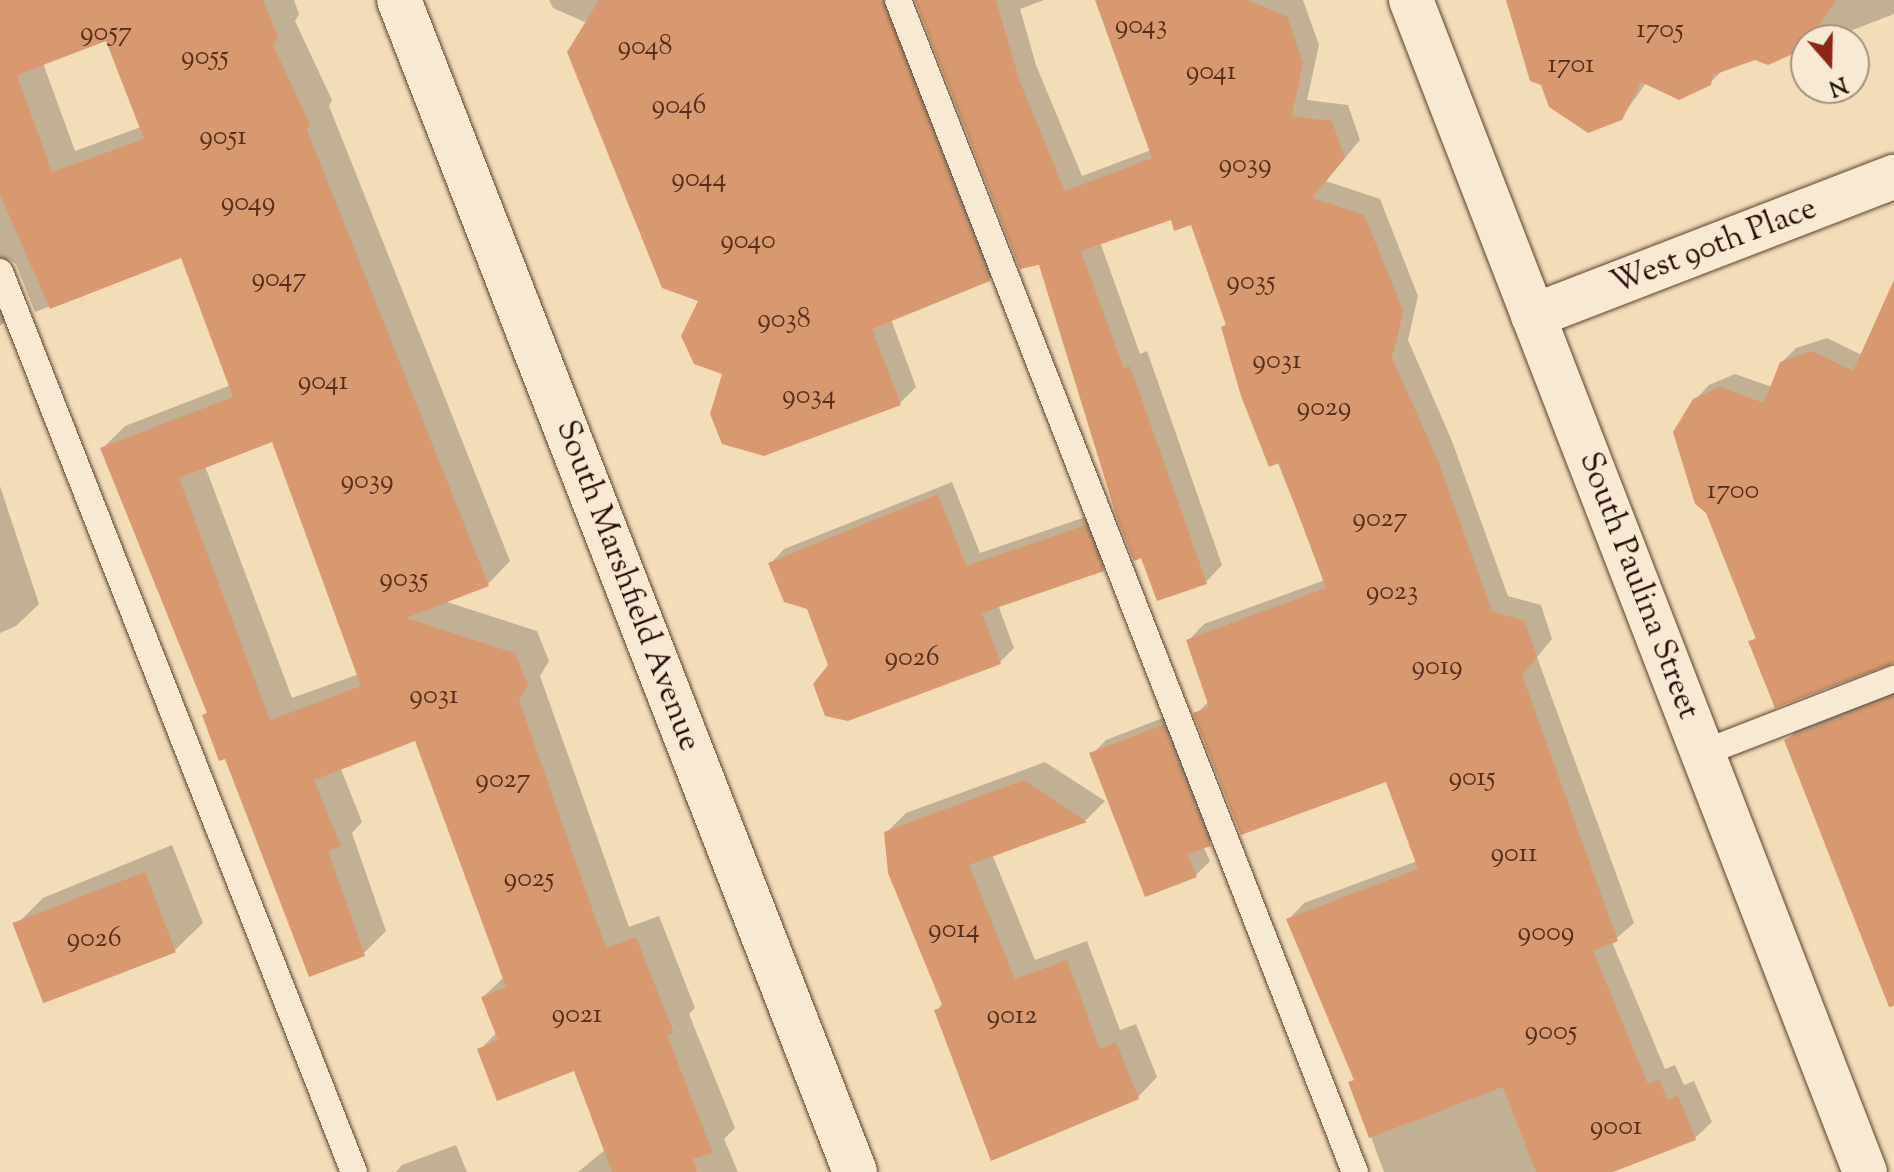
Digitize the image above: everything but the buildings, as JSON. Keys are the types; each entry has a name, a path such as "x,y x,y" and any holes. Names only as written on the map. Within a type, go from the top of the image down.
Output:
{"street":[{"name":"South Marshfield Avenue","path":"399,0 855,1172"},
{"name":"South Paulina Street","path":"1411,0 1865,1172"},
{"name":"West 90th Place","path":"1533,316 1894,177"},
{"path":"1886,1172 1894,1169"}],"lane":[{"path":"898,0 1355,1172"},
{"path":"0,272 354,1172"},
{"path":"1703,753 1894,679"}]}
